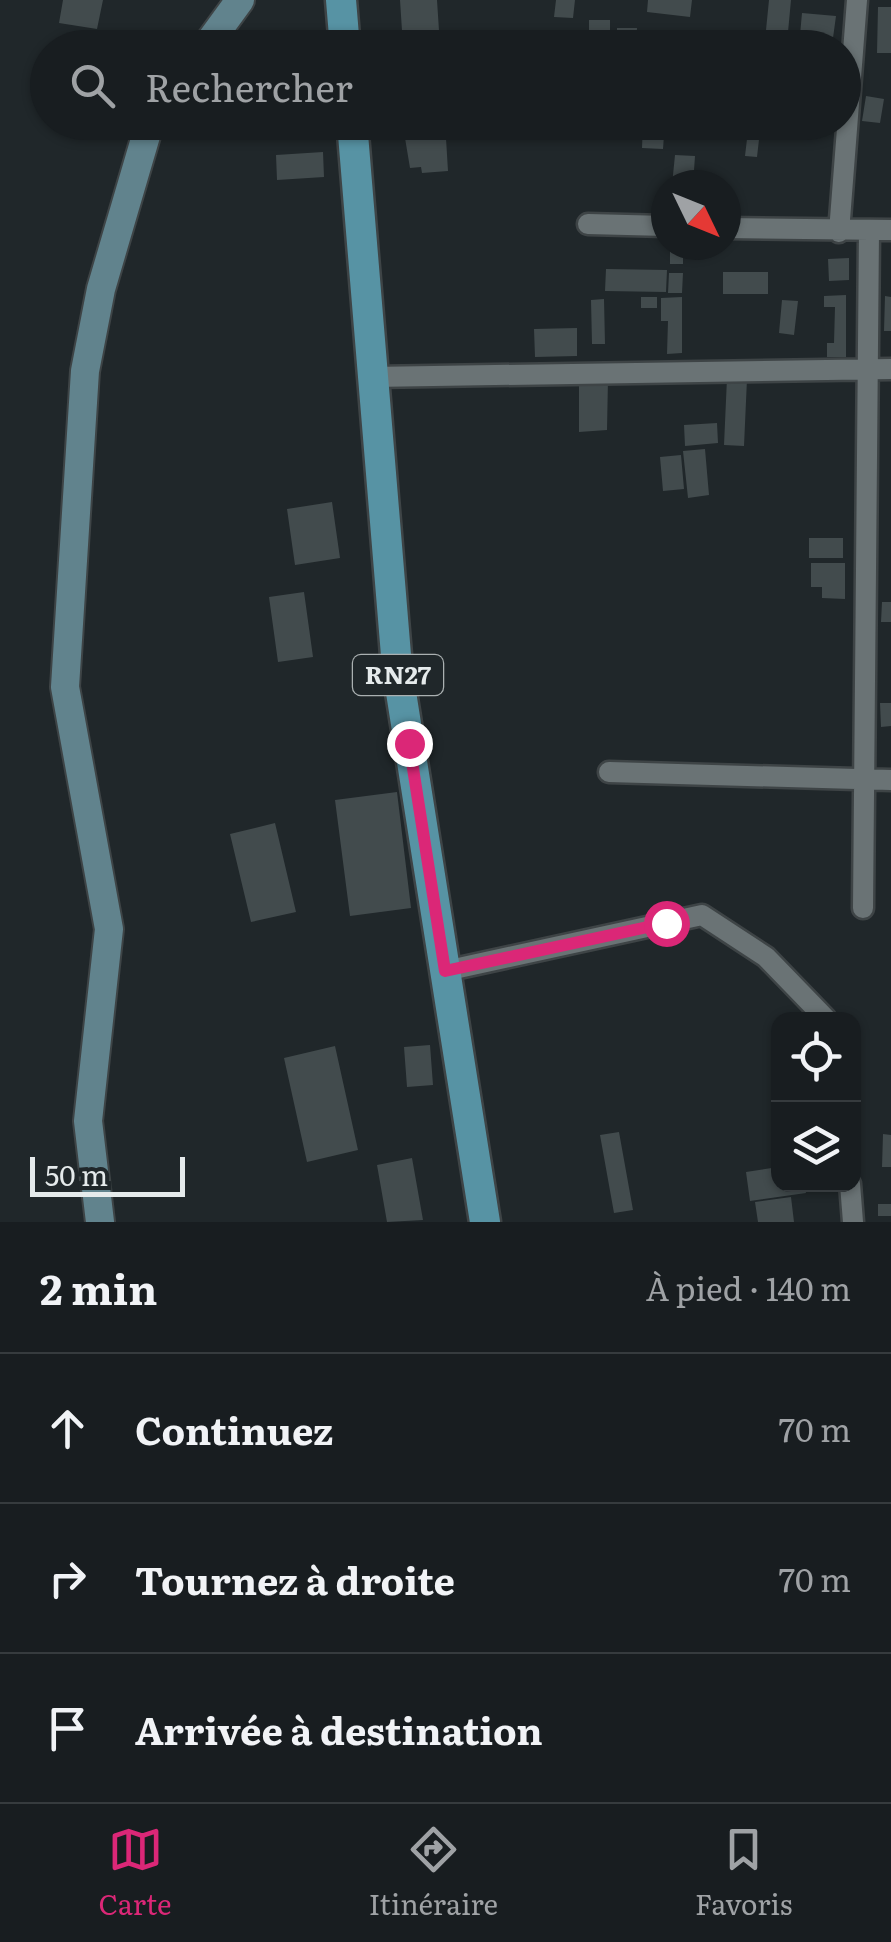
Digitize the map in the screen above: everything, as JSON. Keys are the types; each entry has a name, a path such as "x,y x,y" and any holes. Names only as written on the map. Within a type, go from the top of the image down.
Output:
{"main road":[{"path":"219,30 240,0"},
{"path":"222,30 254,0"},
{"path":"340,0 343,30"},
{"path":"100,1222 88,1121 108,929 66,687 85,371 101,288 145,140"},
{"name":"RN27","path":"353,140 397,667 486,1222"}],"street":[{"path":"854,30 857,0"},
{"path":"839,232 844,140"},
{"path":"588,224 651,226"},
{"path":"741,229 891,230"},
{"path":"863,908 869,231"},
{"path":"372,377 891,369"},
{"path":"609,772 891,780"},
{"path":"445,971 702,915 766,957 818,1012"},
{"path":"851,1192 853,1222"}],"building":[{"path":"63,0 103,0 97,29 59,23"},
{"path":"400,0 437,0 439,30 402,30"},
{"path":"556,0 575,0 573,18 554,17"},
{"path":"648,0 692,0 690,17 647,12"},
{"path":"769,0 791,0 788,30 766,30"},
{"path":"878,7 891,7 891,53 877,53"},
{"path":"802,13 836,16 834,30 800,30"},
{"path":"589,20 610,20 610,30 589,30"},
{"path":"866,96 884,99 880,123 862,121"},
{"path":"405,140 446,140 448,171 422,173 421,167 410,168"},
{"path":"642,140 664,140 663,149 642,148"},
{"path":"747,140 759,140 757,157 745,156"},
{"path":"323,152 324,177 277,180 276,155"},
{"path":"675,155 695,156 694,170 674,170"},
{"path":"849,258 849,280 829,281 828,259"},
{"path":"606,269 667,270 666,292 605,291"},
{"path":"723,272 768,272 768,294 723,294"},
{"path":"669,273 683,273 682,293 668,293"},
{"path":"846,295 846,357 827,357 827,343 834,343 835,307 824,307 824,296"},
{"path":"885,296 891,297 891,331 884,331"},
{"path":"641,297 657,297 657,308 641,308"},
{"path":"682,297 682,353 667,354 668,321 661,321 661,298"},
{"path":"604,299 605,344 592,344 591,300"},
{"path":"782,300 798,301 794,335 779,333"},
{"path":"577,328 577,356 535,357 534,329"},
{"path":"727,378 747,379 744,446 724,445"},
{"path":"608,379 607,430 579,432 579,381"},
{"path":"717,423 718,443 685,446 684,425"},
{"path":"705,449 709,495 688,498 683,451"},
{"path":"681,455 684,489 663,491 660,457"},
{"path":"332,502 340,558 295,565 287,509"},
{"path":"809,538 843,538 843,558 809,558"},
{"path":"811,563 845,563 845,599 822,598 822,587 811,587"},
{"path":"304,592 313,657 278,662 269,597"},
{"path":"882,602 891,602 891,622 881,622"},
{"path":"880,703 891,703 891,726 881,727"},
{"path":"397,792 411,908 350,916 335,800"},
{"path":"275,823 296,912 251,922 230,834"},
{"path":"430,1045 433,1085 407,1087 404,1047"},
{"path":"335,1046 358,1150 307,1162 284,1058"},
{"path":"619,1132 633,1210 614,1213 600,1135"},
{"path":"883,1134 891,1135 891,1167 882,1167"},
{"path":"412,1158 423,1220 387,1222 377,1165"},
{"path":"771,1168 771,1192 806,1193 750,1201 746,1172"},
{"path":"791,1197 794,1222 758,1222 755,1202"},
{"path":"878,1204 891,1204 891,1216 878,1216"}],"route":[{"path":"409,743 445,971 666,923"}]}
